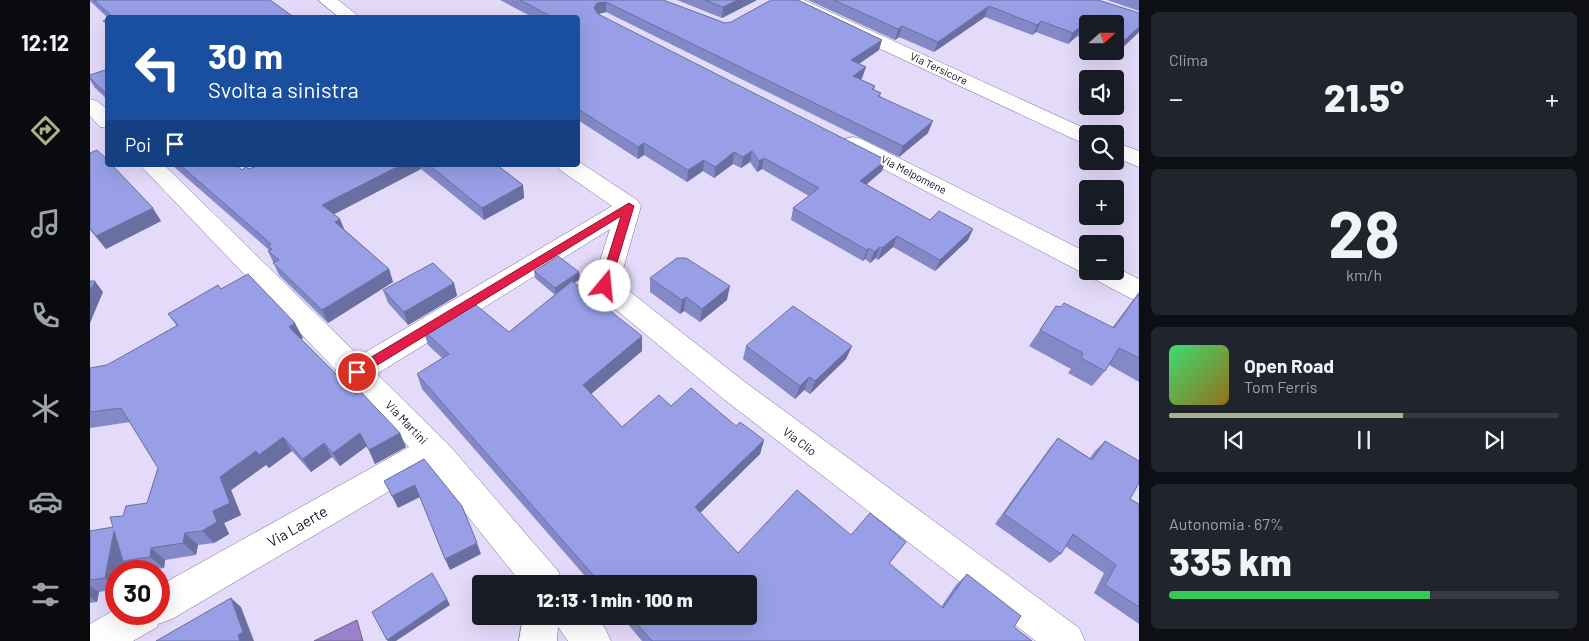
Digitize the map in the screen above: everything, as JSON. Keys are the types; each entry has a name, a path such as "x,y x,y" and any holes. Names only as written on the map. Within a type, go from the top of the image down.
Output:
{"street":[{"path":"327,0 348,15"},
{"name":"Via Tersicore","path":"790,0 1079,133"},
{"path":"90,105 105,119"},
{"name":"Via Melpomene","path":"836,135 1079,259"},
{"path":"1124,153 1139,160"},
{"name":"Via Martini","path":"153,167 438,454 531,575"},
{"path":"357,372 629,206 571,167"},
{"name":"Via Clio","path":"629,206 605,286 731,388 1066,641"},
{"path":"1118,280 1139,291"},
{"name":"Via Laerte","path":"170,600 423,455 438,454"},
{"path":"97,641 125,625"},
{"path":"538,641 540,625"},
{"path":"579,625 592,641"}],"shaded area":[{"path":"357,620 363,641 314,641"}],"building":[{"path":"94,0 270,0 291,15 111,15"},
{"path":"520,0 663,0 725,23 731,22 771,0 798,0 882,40 851,60 866,67 853,76 875,86 872,89 881,93 878,96 933,121 903,146 606,2 597,3 594,8 598,14 886,160 860,181 930,220 939,211 973,229 940,260 897,236 874,252 869,248 867,250 793,208 819,188 764,158 759,161 752,151 743,157 734,152 715,167 704,160 688,170 644,143 638,147 580,110 580,15 548,15"},
{"path":"705,0 738,0 723,7"},
{"path":"834,0 1098,0 1139,13 1139,27 1125,40 1124,15 1079,15 1079,28 1073,33 1041,21 1037,25 989,6 938,42 902,26 898,29"},
{"path":"105,70 105,92 90,78 90,75"},
{"path":"97,150 105,157 105,167 114,167 153,208 96,236 90,228 90,153"},
{"path":"182,167 238,167 242,170 246,167 249,169 254,167 397,167 322,205 340,219 335,222 389,269 322,310 273,263 279,260 268,251 272,249 268,246 271,244"},
{"path":"431,167 500,167 523,185 482,208"},
{"path":"558,256 579,272 555,288 534,271"},
{"path":"677,258 686,258 730,286 702,309 686,297 682,300 650,278"},
{"path":"433,263 454,283 404,312 383,290"},
{"path":"248,274 295,323 289,327 356,394 360,391 400,433 369,450 360,433 333,453 324,443 303,459 283,437 259,455 256,451 220,477 230,503 213,511 217,522 202,531 185,533 183,543 151,548 150,557 130,560 123,560 114,531 108,560 105,560 105,578 90,580 90,531 113,527 110,517 123,516 126,506 147,503 158,468 121,408 90,412 90,368 107,365 178,325 168,314 218,285 221,289"},
{"path":"90,281 95,281 90,291"},
{"path":"572,281 642,336 583,385 622,427 659,395 671,406 691,388 736,426 740,422 764,440 695,507 738,553 797,490 851,535 870,513 906,542 889,563 943,608 967,574 1021,616 1014,627 1032,641 652,641 638,625 757,625 757,575 593,575 417,374 449,354 423,330 471,301 509,332"},
{"path":"1139,293 1139,358 1119,348 1105,371 1081,358 1083,353 1040,330 1056,306 1061,307 1064,303 1114,328"},
{"path":"793,306 852,346 815,381 809,377 800,386 746,346"},
{"path":"1058,438 1092,460 1105,441 1139,461 1139,483 1130,499 1139,504 1139,607 1105,585 1116,565 1073,534 1061,554 1004,514"},
{"path":"424,459 462,506 477,543 445,559 415,485 392,496 384,481"},
{"path":"432,573 447,599 387,640 372,612"},
{"path":"231,598 243,632 238,635 240,641 156,641"}],"route":[{"path":"357,372 629,206 605,286"}]}
